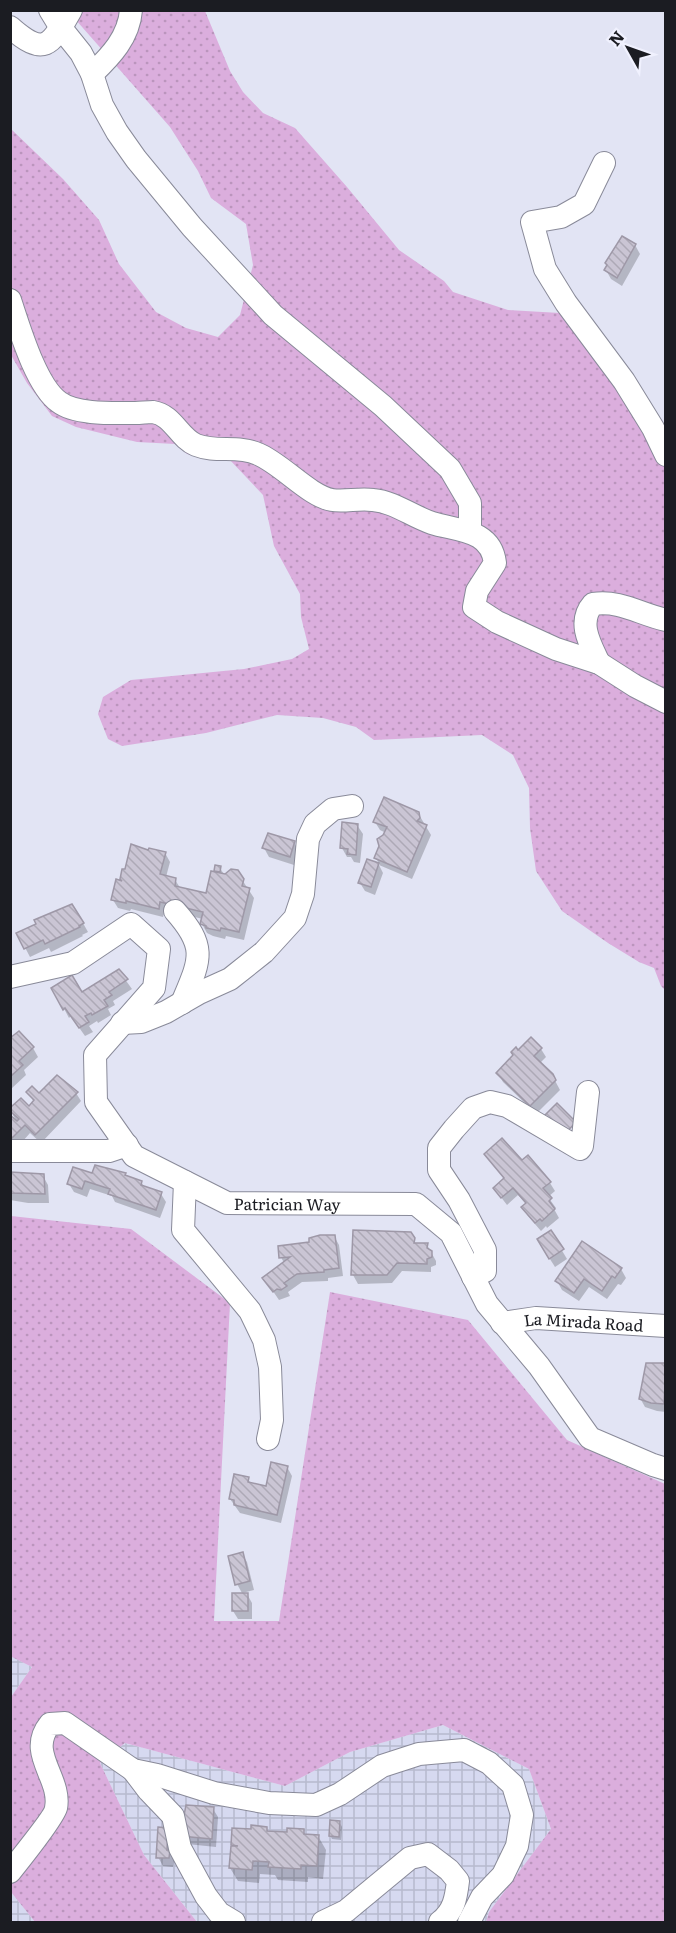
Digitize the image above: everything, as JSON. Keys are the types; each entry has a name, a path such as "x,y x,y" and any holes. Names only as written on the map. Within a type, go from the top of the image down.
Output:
{"street":[{"path":"92,74 119,44 130,23 131,10"},
{"path":"60,16 92,74 102,105 136,159 192,227 273,315 375,399 450,469 470,503 470,531"},
{"path":"10,27 27,42 41,46 52,41 60,16"},
{"path":"604,163 584,204 561,217 532,222 544,269 566,303 624,381 653,428 666,455"},
{"path":"10,300 31,358 47,389 59,403 75,409 106,413 154,412 174,424 184,438 196,445 239,448 258,454 326,498 392,503 433,523 470,531 494,552 495,563 477,591 474,607 485,616 546,644 599,663 666,702"},
{"path":"599,663 589,643 584,624 586,611 592,604 606,602 627,606 666,620"},
{"path":"123,1023 141,1022 230,979 264,952 295,918 303,894 308,839 315,824 333,809 352,806"},
{"path":"175,911 190,928 198,953 195,972 182,1003"},
{"name":"Patrician Way","path":"10,977 73,963 131,924 159,949 154,988 94,1055 96,1102 134,1156 227,1203 416,1204 451,1233 487,1304 539,1366 590,1438 653,1466 666,1469"},
{"path":"473,1277 484,1271 485,1250 459,1200 439,1170 439,1149 473,1108 490,1102 507,1106 524,1114 580,1149 588,1092"},
{"path":"10,1151 109,1151 127,1145"},
{"path":"185,1182 183,1230 250,1311 264,1340 270,1367 272,1420 268,1439"},
{"name":"La Mirada Road","path":"502,1323 536,1318 666,1326"},
{"path":"10,1872 57,1809 55,1786 41,1754 45,1731 50,1724 65,1723 133,1770 173,1816 180,1848 206,1896 219,1913 234,1923"},
{"path":"133,1770 214,1793 269,1803 316,1805 340,1794 382,1766 419,1754 464,1750 489,1763 513,1785 522,1815 517,1846 503,1875 455,1921"},
{"path":"323,1923 346,1911 410,1858 428,1854 449,1870 458,1881 455,1921"}],"shaded area":[{"path":"68,11 205,11 230,71 243,92 263,113 295,128 399,250 444,281 453,292 508,310 560,313 607,349 665,438 665,990 654,968 639,962 608,943 562,911 536,871 530,828 529,788 513,755 482,735 374,740 356,727 323,718 277,715 206,733 122,746 108,739 98,714 103,697 131,680 244,669 292,659 309,649 301,617 300,594 274,546 263,495 229,459 208,459 187,454 175,444 137,442 76,427 52,416 27,383 11,355 10,128 63,179 99,220 119,264 156,312 186,328 218,337 240,315 253,265 246,224 211,198 198,171 170,127"},
{"path":"11,1216 131,1229 230,1303 214,1621 279,1621 330,1292 468,1320 567,1440 665,1484 665,1922 486,1922 489,1912 551,1829 529,1769 443,1725 350,1752 285,1786 125,1743 100,1763 144,1855 197,1922 35,1922 11,1892 11,1697 32,1667 10,1656"},
{"path":"11,1656 32,1667 11,1697"},
{"path":"443,1725 529,1769 551,1829 489,1912 486,1922 197,1922 144,1855 100,1763 125,1743 285,1786 350,1752"},
{"path":"11,1892 35,1922 11,1922"}],"building":[{"path":"622,236 636,244 617,278 604,270 607,265 605,263"},
{"path":"384,797 419,812 420,818 417,821 427,825 407,872 374,858 379,846 377,839 383,835 387,827 373,822"},
{"path":"342,822 358,824 356,855 347,854 348,849 340,848"},
{"path":"268,833 295,841 290,857 262,848"},
{"path":"131,844 148,850 149,848 166,852 160,874 176,878 175,886 206,893 211,871 225,874 231,869 238,870 244,879 242,886 250,888 239,932 221,928 220,931 206,928 200,924 203,912 160,902 159,909 111,900 116,879 122,881 120,879 122,869 125,869"},
{"path":"367,859 379,863 371,887 358,883"},
{"path":"215,865 221,866 220,872 214,871"},
{"path":"72,904 84,923 80,927 45,944 43,940 24,949 16,933 36,924 34,920"},
{"path":"119,969 128,979 109,992 112,995 104,1000 108,1006 92,1015 91,1013 85,1016 89,1022 79,1028 65,1008 63,1010 51,988 72,975 82,992"},
{"path":"19,1031 34,1047 19,1061 23,1065 10,1077 10,1038"},
{"path":"531,1037 542,1048 534,1056 553,1074 556,1080 530,1106 496,1073 513,1055 511,1052 516,1047 518,1050"},
{"path":"57,1075 78,1092 35,1135 25,1125 10,1140 10,1115 17,1121 19,1119 10,1111 10,1105 12,1106 21,1098 29,1106 34,1100 26,1092 32,1086 39,1093"},
{"path":"557,1103 576,1122 563,1136 543,1117"},
{"path":"502,1138 522,1160 528,1155 551,1182 543,1188 552,1198 549,1201 555,1209 542,1221 540,1219 535,1223 521,1207 526,1203 513,1188 501,1198 493,1188 504,1178 484,1154"},
{"path":"95,1165 126,1173 125,1175 142,1181 141,1185 162,1192 156,1210 108,1194 110,1189 85,1181 82,1189 67,1184 73,1167 92,1173"},
{"path":"10,1172 44,1174 45,1194 10,1193"},
{"path":"353,1230 411,1232 415,1238 414,1243 428,1243 427,1248 432,1251 432,1257 427,1259 427,1264 397,1263 387,1275 351,1275"},
{"path":"551,1230 564,1249 549,1259 537,1239"},
{"path":"335,1235 339,1268 324,1270 324,1272 297,1274 284,1283 287,1286 273,1292 262,1278 290,1257 279,1258 278,1246 309,1242 309,1238"},
{"path":"582,1241 622,1268 615,1278 612,1276 602,1291 584,1279 574,1293 555,1281"},
{"path":"646,1363 666,1363 664,1404 639,1399"},
{"path":"271,1462 288,1466 277,1515 234,1505 234,1500 229,1499 234,1474 249,1477 248,1482 266,1486"},
{"path":"243,1552 250,1581 235,1585 228,1556"},
{"path":"232,1593 248,1593 248,1611 232,1611"},
{"path":"186,1805 214,1807 212,1839 180,1836"},
{"path":"330,1820 340,1821 339,1837 329,1836"},
{"path":"251,1825 267,1827 267,1831 287,1832 287,1828 304,1829 304,1834 319,1835 317,1866 301,1865 301,1869 268,1867 269,1862 253,1861 252,1870 229,1868 231,1846 238,1846 231,1845 232,1828 251,1829"},
{"path":"158,1827 168,1828 169,1858 156,1858"}]}
